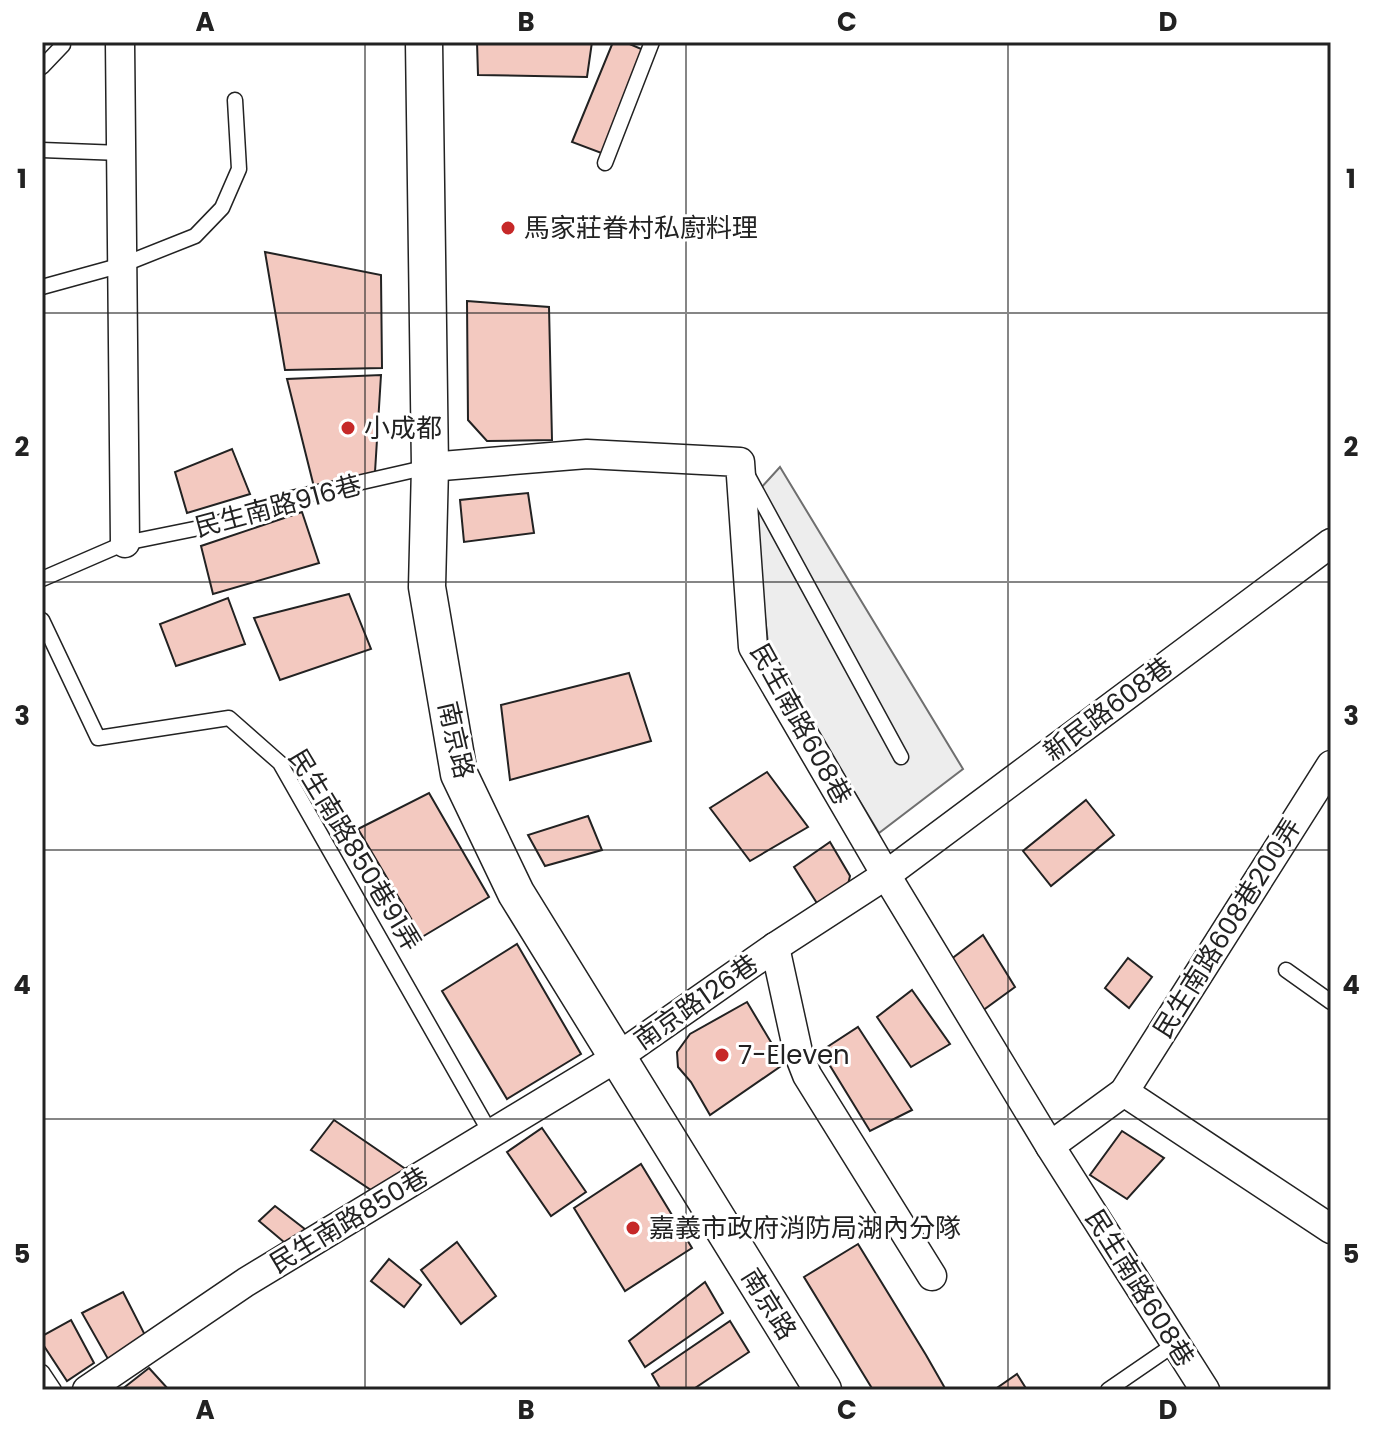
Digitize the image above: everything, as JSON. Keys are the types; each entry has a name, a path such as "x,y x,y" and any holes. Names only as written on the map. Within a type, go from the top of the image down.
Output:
{"street":[{"path":"120,42 125,543"},
{"name":"南京路","path":"424,42 430,467 427,587 459,774 516,893 823,1390"},
{"path":"430,467 587,454 740,462"},
{"name":"民生南路608巷","path":"740,462 753,647 1050,1146 1205,1390"},
{"name":"新民路608巷","path":"886,875 1331,543"},
{"name":"民生南路608巷200弄","path":"1124,1092 1331,765"},
{"name":"南京路126巷","path":"616,1058 775,947 886,875"},
{"name":"南京路126巷","path":"775,947 798,1052 807,1075 932,1276"},
{"name":"民生南路850巷","path":"87,1390 246,1282 616,1058"},
{"path":"1050,1146 1124,1092 1331,1229"}],"lane":[{"path":"605,163 652,42"},
{"path":"42,67 63,45"},
{"path":"42,287 122,265 195,236 222,208 239,169 235,100"},
{"path":"42,150 121,153"},
{"path":"740,462 901,757"},
{"name":"民生南路916巷","path":"42,579 125,543 209,526 283,500 430,467"},
{"name":"民生南路850巷91弄","path":"42,620 98,738 229,718 280,763 491,1134"},
{"path":"1286,970 1331,1002"},
{"path":"1108,1390 1175,1344"},
{"path":"42,1372 54,1390"}],"shaded area":[{"path":"780,467 963,769 879,833 769,651 751,499"}],"building":[{"path":"477,42 592,42 587,77 478,75"},
{"path":"613,42 625,42 653,54 612,157 572,142"},
{"path":"265,252 381,275 382,368 285,370"},
{"path":"467,301 549,307 552,440 487,441 468,420"},
{"path":"381,375 375,472 314,487 287,379"},
{"path":"232,449 250,494 187,513 175,472"},
{"path":"528,493 534,533 464,542 460,500"},
{"path":"302,512 319,563 213,594 201,546"},
{"path":"349,594 371,649 280,680 254,618"},
{"path":"228,598 245,644 176,666 160,624"},
{"path":"629,673 651,741 510,780 501,705"},
{"path":"767,772 808,827 750,861 710,808"},
{"path":"429,793 489,897 422,937 358,829"},
{"path":"1086,800 1114,835 1051,886 1023,851"},
{"path":"588,816 602,850 545,866 528,835"},
{"path":"830,842 850,876 846,893 820,908 794,867"},
{"path":"983,935 1015,987 982,1011 950,960"},
{"path":"517,944 581,1054 507,1099 442,991"},
{"path":"1128,958 1152,977 1129,1008 1105,988"},
{"path":"912,990 950,1044 911,1067 877,1017"},
{"path":"747,1002 784,1064 710,1115 691,1082 678,1067 677,1052 690,1034"},
{"path":"858,1027 912,1110 870,1131 821,1051"},
{"path":"334,1120 407,1170 374,1192 311,1150"},
{"path":"542,1128 586,1192 551,1216 507,1152"},
{"path":"1122,1131 1164,1158 1127,1199 1090,1175"},
{"name":"嘉義市政府消防局湖內分隊","path":"641,1164 692,1248 625,1291 574,1208"},
{"path":"275,1206 310,1233 291,1248 259,1221"},
{"path":"457,1242 496,1296 461,1324 421,1270"},
{"path":"858,1244 946,1390 873,1390 804,1277"},
{"path":"389,1259 421,1285 404,1307 371,1281"},
{"path":"705,1282 723,1313 645,1367 629,1341"},
{"path":"123,1292 146,1337 108,1359 82,1313"},
{"path":"71,1320 94,1363 67,1381 42,1343 42,1336"},
{"path":"730,1321 749,1352 692,1390 661,1390 652,1374"},
{"path":"149,1368 169,1390 121,1390"},
{"path":"1017,1374 1027,1390 994,1390"}],"place":[{"name":"馬家莊眷村私廚料理","path":"508,228"},
{"name":"小成都","path":"348,428"},
{"name":"7-Eleven","path":"722,1055"},
{"name":"嘉義市政府消防局湖內分隊","path":"633,1228"}]}
